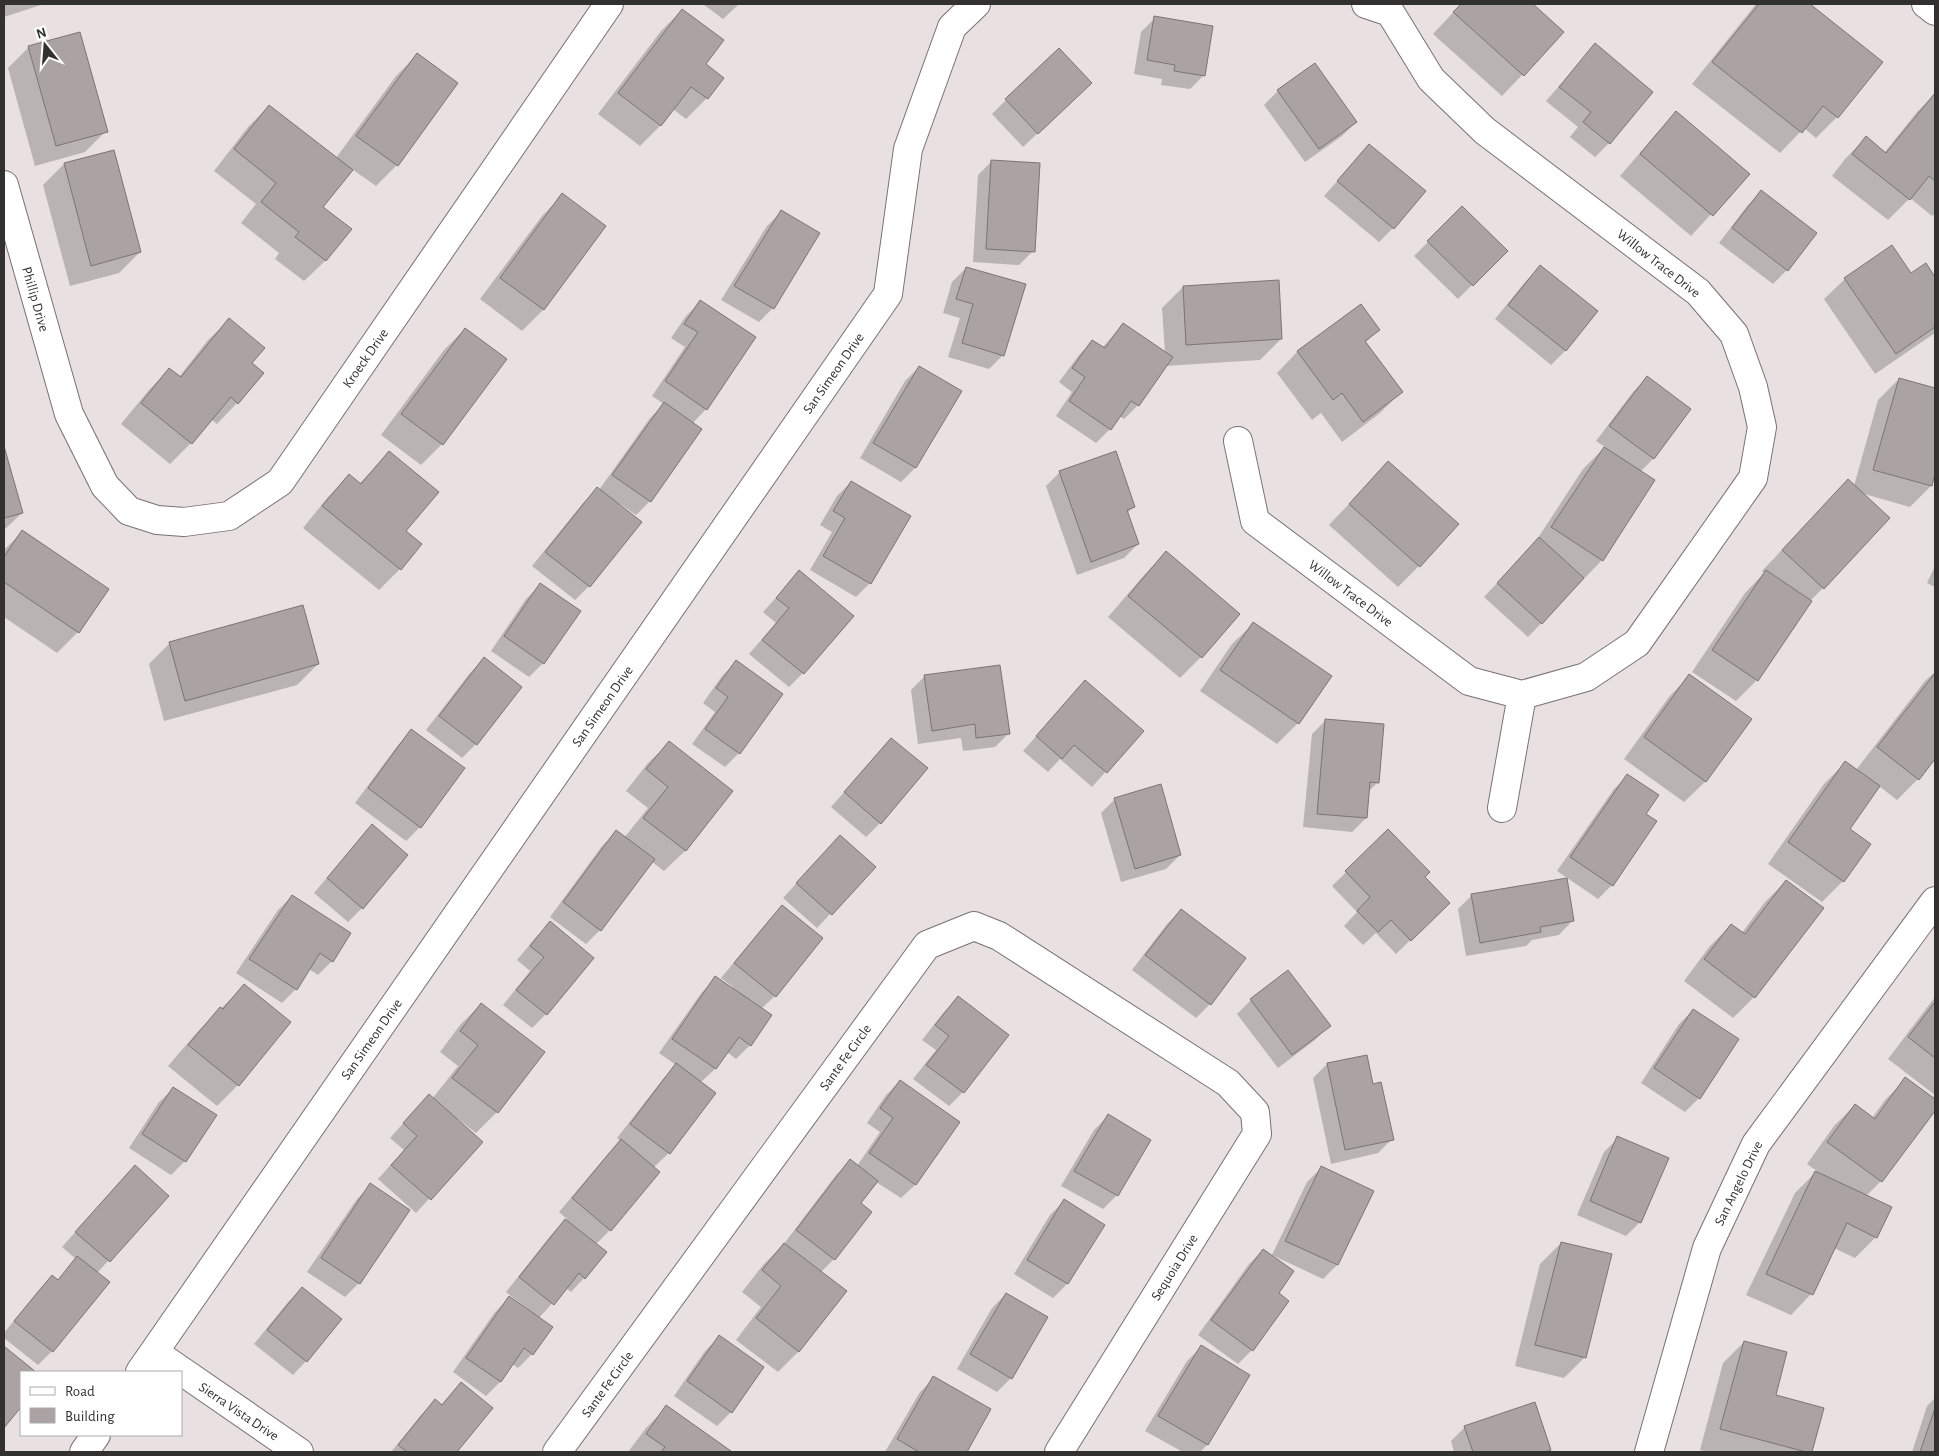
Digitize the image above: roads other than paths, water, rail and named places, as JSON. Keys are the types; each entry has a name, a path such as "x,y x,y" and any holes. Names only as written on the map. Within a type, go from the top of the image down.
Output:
{"street":[{"name":"Kroeck Drive","path":"69,414 105,486 129,511 158,520 184,522 229,516 280,482 609,4"},
{"name":"San Simeon Drive","path":"147,1362 888,294 908,149 952,27 976,4"},
{"path":"1926,4 1935,11"},
{"name":"Willow Trace Drive","path":"1238,441 1255,521 1469,681 1522,695 1586,677 1637,644 1753,478 1762,427 1753,387 1734,334 1698,292 1485,131 1431,79 1383,7"},
{"name":"Phillip Drive","path":"4,185 69,414"},
{"path":"1502,808 1522,695"},
{"name":"San Angelo Drive","path":"1649,1452 1707,1248 1756,1144 1935,901"},
{"name":"Sante Fe Circle","path":"557,1452 927,945 974,926 999,936 1228,1083"},
{"name":"Sequoia Drive","path":"1059,1452 1257,1134 1255,1112 1228,1083"},
{"name":"Sierra Vista Drive","path":"147,1362 162,1371"},
{"name":"Sierra Vista Drive","path":"182,1383 299,1452"},
{"path":"84,1452 95,1436"}]}
